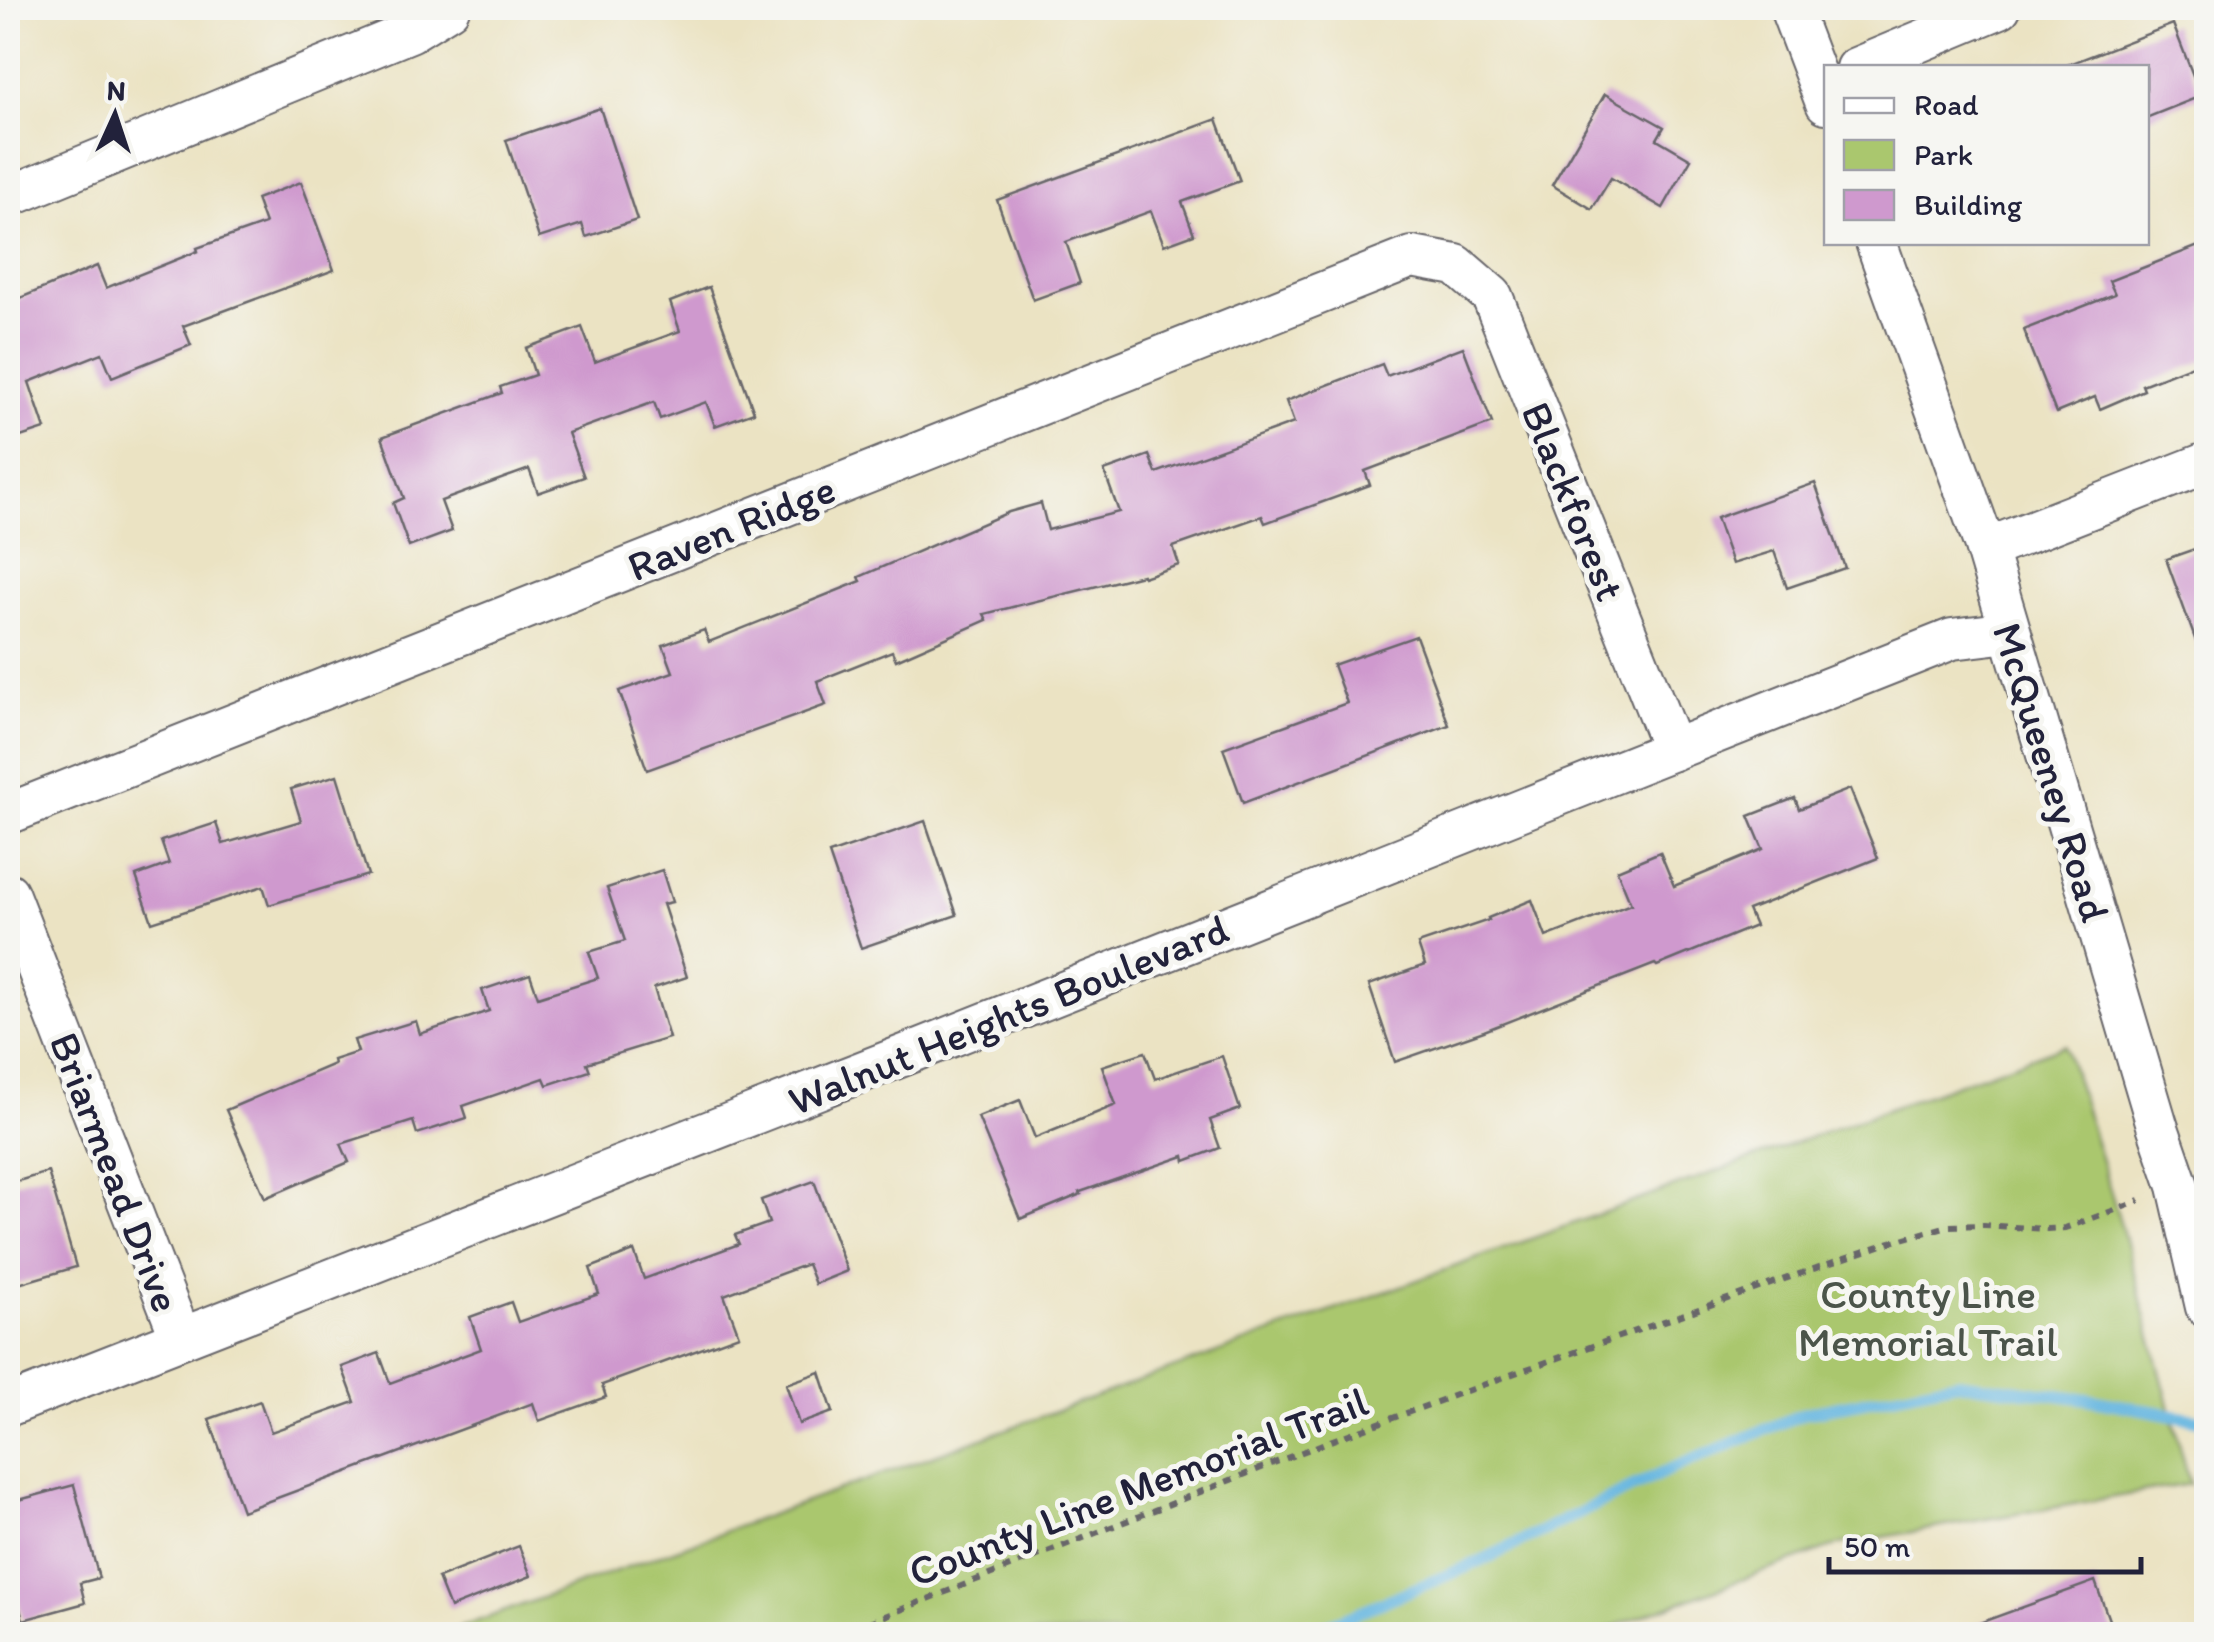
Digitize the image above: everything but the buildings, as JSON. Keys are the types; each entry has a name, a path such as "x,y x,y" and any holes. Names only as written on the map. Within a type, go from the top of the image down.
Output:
{"street":[{"path":"8,197 410,32 449,8"},
{"path":"1790,8 1824,69"},
{"path":"1872,65 2000,8"},
{"name":"McQueeney Road","path":"1877,245 1986,548 2178,1186 2202,1291"},
{"name":"Raven Ridge","path":"8,814 1412,256 1456,265"},
{"name":"Blackforest","path":"1456,265 1492,296 1673,750"},
{"path":"1986,548 2206,463"},
{"name":"Walnut Heights Boulevard","path":"8,1406 920,1049 1952,638 2010,632"},
{"name":"Briarmead Drive","path":"8,893 181,1338"}],"path":[{"name":"County Line Memorial Trail","path":"839,1634 1330,1441 1906,1238 1948,1226 2065,1228 2146,1199"}],"green space":[{"name":"County Line Memorial Trail","path":"2065,1045 2122,1228 2190,1484 1837,1545 1593,1634 442,1634"}],"waterway":[{"path":"1306,1634 1479,1562 1666,1471 1805,1413 1957,1382 2087,1399 2206,1421"}]}
